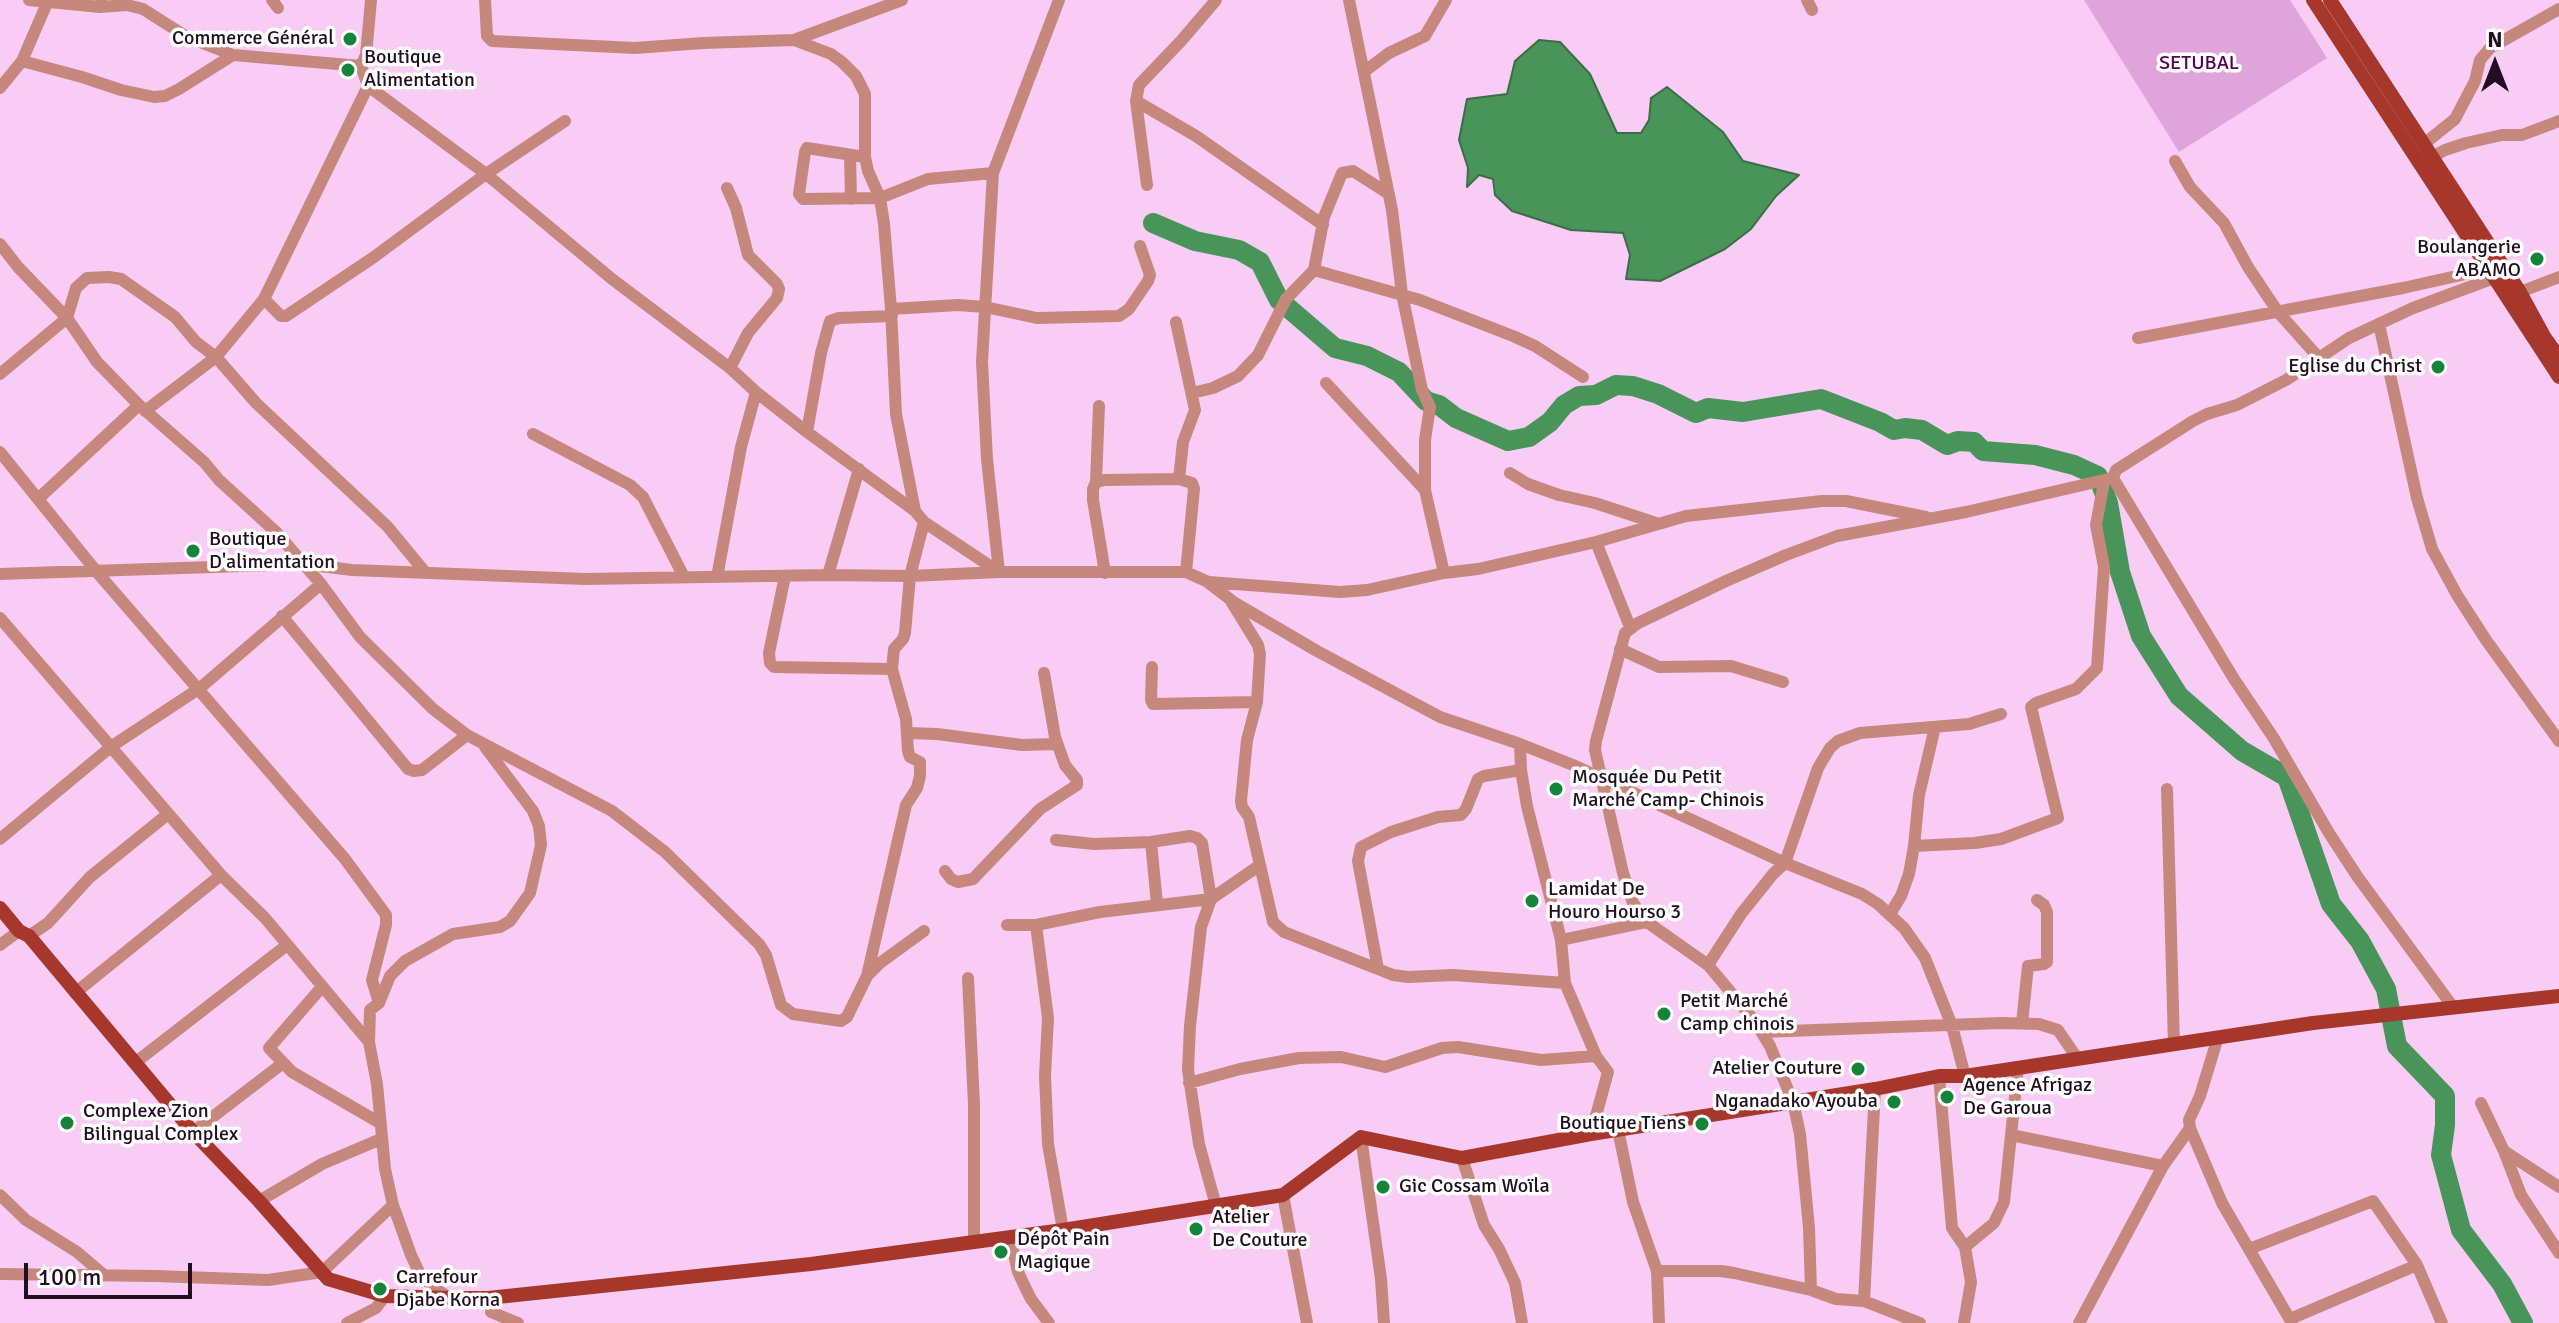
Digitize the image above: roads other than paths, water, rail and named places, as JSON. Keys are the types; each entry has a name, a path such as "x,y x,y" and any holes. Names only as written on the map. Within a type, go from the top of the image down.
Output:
{"main road":[{"path":"2313,0 2559,377"},
{"path":"2330,0 2520,292 2552,336 2559,357"},
{"path":"0,908 136,1062 193,1132 328,1279 385,1296 450,1298 491,1311 1063,1230 1283,1195 1361,1137 1462,1158 1939,1076 1965,1076 2218,1037 2559,996"}],"street":[{"path":"29,0 127,5 143,9 187,37 233,55 361,66"},
{"path":"371,0 366,55 361,66 368,86 486,174 612,279 730,368 807,432 999,572"},
{"path":"485,0 487,36 492,41 635,48 794,40 902,0"},
{"path":"999,572 982,362 993,173 1059,0"},
{"path":"1147,185 1136,101 1139,85 1216,0"},
{"path":"1349,0 1389,194 1402,294 1422,390 1430,407 1425,440 1425,490 1444,573"},
{"path":"1365,71 1389,53 1425,36 1446,0"},
{"path":"0,88 22,61 47,3"},
{"path":"2428,150 2455,119 2475,81 2480,60 2490,48 2559,9"},
{"path":"0,244 67,318 97,362 276,532 321,584 360,637 433,709 467,735 600,804 665,852 759,944 766,955 781,1005 786,1010 793,1014 841,1021 847,1017 867,976 906,805 917,788 920,776 920,762 910,757 908,751 908,733 892,669 894,649 905,633 920,517 896,414 892,313 880,198 865,157 865,94 862,84 831,54 794,40"},
{"path":"22,61 154,97 165,96 179,89 233,55"},
{"path":"38,499 142,408 216,357 264,299 368,86"},
{"path":"1136,101 1196,136 1323,225"},
{"path":"264,299 281,316 286,316 565,121"},
{"path":"2428,150 2445,150 2502,135 2522,135 2559,121"},
{"path":"865,157 807,148 799,194 803,199 880,198 928,179 993,173"},
{"path":"850,155 851,199"},
{"path":"2175,161 2190,187 2224,223 2278,312 2319,358"},
{"path":"1192,393 1213,388 1238,376 1253,362 1286,299 1314,270 1323,225 1340,178 1347,170 1358,173 1389,194"},
{"path":"727,188 736,208 748,255 779,289 777,298 748,333 730,368"},
{"path":"807,432 830,321 958,305 1049,319 1119,316 1125,313 1150,275 1140,246"},
{"path":"1314,270 1402,294 1513,336 1535,346 1583,377"},
{"path":"2138,338 2491,274"},
{"path":"1914,846 2001,839 2058,818 2031,707 2076,689 2097,668 2104,567 2096,525 2109,480 2116,470 2193,421 2248,400 2286,380 2349,338 2491,274"},
{"path":"0,374 67,318 76,288 87,278 116,277 175,317 196,342 216,357 256,403 387,526 425,572"},
{"path":"2520,292 2559,277"},
{"path":"1176,322 1195,410 1183,442 1179,479"},
{"path":"2379,324 2417,498 2432,549 2486,640 2559,741"},
{"path":"1326,383 1425,490"},
{"path":"717,577 741,447 756,392"},
{"path":"1099,406 1093,500 1105,573"},
{"path":"533,434 630,485 643,497 684,577"},
{"path":"0,452 96,571 200,688 382,907 386,925 372,980 379,1003"},
{"path":"828,575 859,469"},
{"path":"1510,473 1528,484 1559,495 1656,523"},
{"path":"1096,482 1179,479 1192,483 1186,572"},
{"path":"1811,1290 1803,1152 1793,1102 1770,1046 1708,965 1647,922 1633,903 1627,888 1596,759 1596,741 1625,633 1630,627 1766,563 1826,540 2109,480"},
{"path":"2109,480 2273,737 2357,876 2453,1007"},
{"path":"1206,581 1353,592 1478,569 1596,542 1696,514 1834,500 1932,518"},
{"path":"1596,542 1630,627"},
{"path":"0,574 304,564 352,570 571,579 1186,572 1206,581 1329,658 1440,717 1520,744 1785,863 1847,886 1870,899 1904,928 1925,958 1952,1026 1965,1076"},
{"path":"785,576 769,653 770,663 774,667 892,669"},
{"path":"0,839 112,746 200,688 321,584"},
{"path":"1229,598 1258,645 1257,702 1247,740 1241,794 1273,922 1284,932 1393,975 1453,975 1565,983"},
{"path":"282,616 408,769 422,770 467,735"},
{"path":"0,618 221,875 265,918 369,1042"},
{"path":"1620,649 1659,667 1731,666 1783,682"},
{"path":"1152,667 1153,704 1257,702"},
{"path":"945,871 958,882 973,879 1040,809 1077,785 1057,744 1044,673"},
{"path":"1708,965 1741,914 1785,863 1818,768 1838,741 1860,733 1969,724 2001,714"},
{"path":"1890,914 1906,885 1919,795 1935,727"},
{"path":"908,733 1022,745 1057,744"},
{"path":"450,1298 433,1287 419,1272 393,1205 369,1042 370,1010 379,1003 390,976 405,961 453,934 500,927 510,921 530,893 541,845 539,826 533,811 481,741"},
{"path":"1520,744 1527,806 1561,940 1565,983 1596,1056 1608,1072 1591,1134"},
{"path":"1378,969 1358,861 1361,847 1402,828 1438,817 1461,815 1478,779 1521,770"},
{"path":"2167,789 2174,1045"},
{"path":"0,945 48,923 90,877 168,814"},
{"path":"1056,840 1084,844 1151,842 1190,836 1202,843 1211,899 1201,927 1190,1026 1189,1083 1199,1144 1216,1206"},
{"path":"1151,842 1157,904"},
{"path":"1007,925 1036,925 1157,904 1211,899 1260,865"},
{"path":"75,993 221,875"},
{"path":"2022,1023 2028,966 2047,962 2047,912 2037,900"},
{"path":"1561,940 1647,922"},
{"path":"1036,925 1047,1010 1045,1076 1048,1144 1063,1230"},
{"path":"867,976 924,931"},
{"path":"136,1062 287,945"},
{"path":"968,978 974,1105 974,1242"},
{"path":"321,988 269,1048 292,1072 380,1123"},
{"path":"1762,1032 2022,1023 2051,1026 2058,1030 2077,1058"},
{"path":"2218,1037 2189,1120 2190,1128 2222,1203 2291,1321 2417,1265"},
{"path":"1189,1083 1299,1058 1341,1057 1385,1067 1429,1051 1458,1047 1541,1060 1596,1056"},
{"path":"193,1132 283,1063"},
{"path":"1965,1247 1994,1223 2000,1213 2018,1068"},
{"path":"1939,1076 1952,1228 1965,1247 1971,1282 1964,1323"},
{"path":"1864,1301 1875,1089"},
{"path":"2481,1103 2521,1195 2559,1253"},
{"path":"2079,1323 2163,1166 2190,1128"},
{"path":"1618,1130 1633,1202 1657,1271 1659,1323"},
{"path":"2011,1135 2163,1166"},
{"path":"1361,1137 1381,1279 1384,1323"},
{"path":"259,1201 322,1164 381,1139"},
{"path":"2504,1151 2559,1187"},
{"path":"1462,1158 1484,1225 1515,1283 1522,1323"},
{"path":"0,1195 26,1220 77,1252 104,1275"},
{"path":"1283,1195 1307,1323"},
{"path":"2249,1249 2373,1201 2417,1265 2442,1323"},
{"path":"0,1274 268,1280 322,1272 393,1205"},
{"path":"1010,1237 1018,1272 1031,1299 1049,1323"},
{"path":"1657,1271 1721,1271 1811,1290 1836,1299 1864,1301 1920,1323"},
{"path":"347,1323 376,1308 385,1296"},
{"path":"1031,1299 1036,1323"},
{"path":"376,1308 382,1323"},
{"path":"491,1311 518,1323"}],"waterway":[{"path":"1153,223 1195,241 1239,250 1260,262 1279,300 1335,348 1367,356 1399,372 1426,401 1508,441 1529,437 1550,422 1564,405 1579,396 1596,395 1616,385 1633,386 1658,394 1696,413 1708,408 1743,412 1821,399 1894,430 1922,430 1947,445 1958,441 1974,442 1983,451 2035,455 2074,465 2098,476 2108,503 2120,572 2141,636 2179,696 2242,751 2287,777 2331,904 2360,941 2386,989 2397,1046 2445,1096 2441,1155 2461,1230 2502,1284 2523,1323"}],"place":[{"name":"Commerce Général","path":"350,39"},
{"name":"Boutique Alimentation","path":"348,70"},
{"name":"Boulangerie ABAMO","path":"2537,259"},
{"name":"Eglise du Christ","path":"2438,367"},
{"name":"Boutique D'alimentation","path":"193,551"},
{"name":"Mosquée Du Petit Marché Camp- Chinois","path":"1556,789"},
{"name":"Lamidat De Houro Hourso 3","path":"1532,901"},
{"name":"Petit Marché Camp chinois","path":"1664,1014"},
{"name":"Atelier Couture","path":"1858,1069"},
{"name":"Agence Afrigaz De Garoua","path":"1947,1097"},
{"name":"Nganadako Ayouba","path":"1894,1102"},
{"name":"Complexe Zion Bilingual Complex","path":"67,1123"},
{"name":"Boutique Tiens","path":"1702,1124"},
{"name":"Gic Cossam Woïla","path":"1383,1187"},
{"name":"Atelier De Couture","path":"1196,1229"},
{"name":"Dépôt Pain Magique","path":"1001,1252"},
{"name":"Carrefour Djabe Korna","path":"380,1289"}],"park label":[{"name":"SETUBAL","path":"2199,64"}]}
